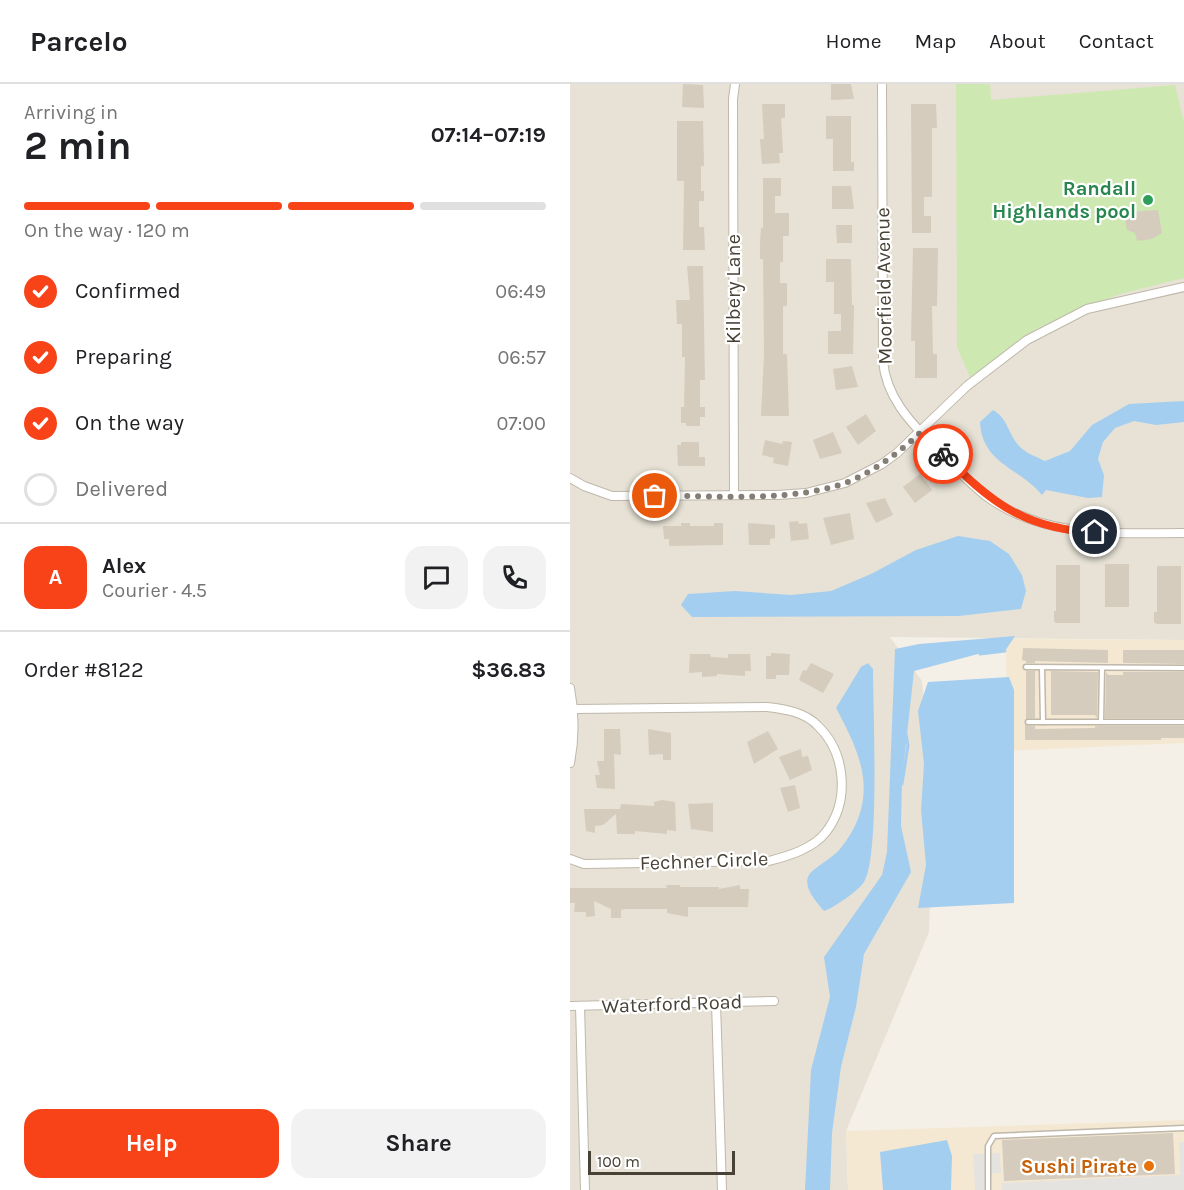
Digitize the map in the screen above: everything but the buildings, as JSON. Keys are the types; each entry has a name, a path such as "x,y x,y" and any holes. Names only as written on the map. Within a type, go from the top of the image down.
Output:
{"street":[{"name":"Kilbery Lane","path":"734,495 733,99 735,84"},
{"name":"Moorfield Avenue","path":"882,84 883,367 892,397 921,432 985,495 1012,512 1049,526 1083,532 1184,533"},
{"path":"570,478 584,486 612,496 806,493 845,483 882,464 921,432 968,386 1041,332 1087,309 1184,287"},
{"path":"570,688 574,709 574,739 570,763"},
{"name":"Fechner Circle","path":"570,859 584,864 769,861 790,856 814,843 825,833 837,814 842,793 842,772 833,746 817,725 791,710 767,707 574,709"},
{"name":"Waterford Road","path":"570,1006 774,1001"},
{"path":"716,1003 722,1190"},
{"path":"580,1006 585,1190"}],"lane":[{"path":"1026,668 1184,668"},
{"path":"1042,668 1043,722"},
{"path":"1101,722 1102,668"},
{"path":"1028,722 1184,722"},
{"path":"988,1190 988,1146 994,1136 1184,1128"}],"shaded area":[{"path":"570,84 1184,84 1184,640 890,637 922,681 933,790 929,932 846,1131 848,1190 570,1190"},
{"path":"1006,639 1184,640 1184,743 1007,751"},
{"path":"1184,1120 1184,1190 848,1190 846,1131"},
{"path":"1179,1142 1184,1142 1184,1190 1002,1190 1002,1183 1180,1175"},
{"path":"1000,1153 1001,1173 993,1173 984,1190 975,1190 973,1154"}],"green space":[{"path":"956,84 990,84 991,100 1175,85 1184,123 1184,278 1120,294 1038,328 970,377 957,347"}],"water":[{"path":"1184,401 1184,422 1156,425 1134,421 1115,428 1103,442 1098,459 1104,475 1102,497 1088,498 1046,490 1042,495 987,447 982,436 980,422 993,410 1004,420 1013,438 1022,448 1045,461 1070,451 1092,425 1129,404"},
{"path":"958,536 990,541 1009,554 1022,575 1026,591 1021,609 959,616 692,617 681,605 688,594 735,591 791,595 831,591 871,574 916,550"},
{"path":"1015,636 1005,651 978,654 914,671 902,780 901,826 911,872 864,954 856,1007 841,1067 832,1133 830,1190 805,1190 811,1070 830,997 824,957 882,875 887,852 895,649 919,644"},
{"path":"868,663 873,669 874,747 874,814 869,867 864,882 852,894 824,911 811,894 807,880 811,872 840,849 852,831 860,813 863,796 860,761 836,708 861,667"},
{"path":"1009,677 1014,690 1014,903 918,908 926,865 921,810 924,764 918,711 928,682"},
{"path":"947,1140 952,1156 951,1190 883,1190 880,1152"}],"waterway":[{"path":"980,654 1005,651"},
{"path":"902,784 908,745 906,734"}],"way so far":[{"path":"655,496 777,495 816,491 845,483 882,464 921,432 943,454"}],"place":[{"name":"Randall Highlands pool","path":"1148,200"},
{"name":"Sushi Pirate","path":"1149,1166"}],"route":[{"path":"943,454 985,495 1012,512 1049,526 1095,532"}]}
